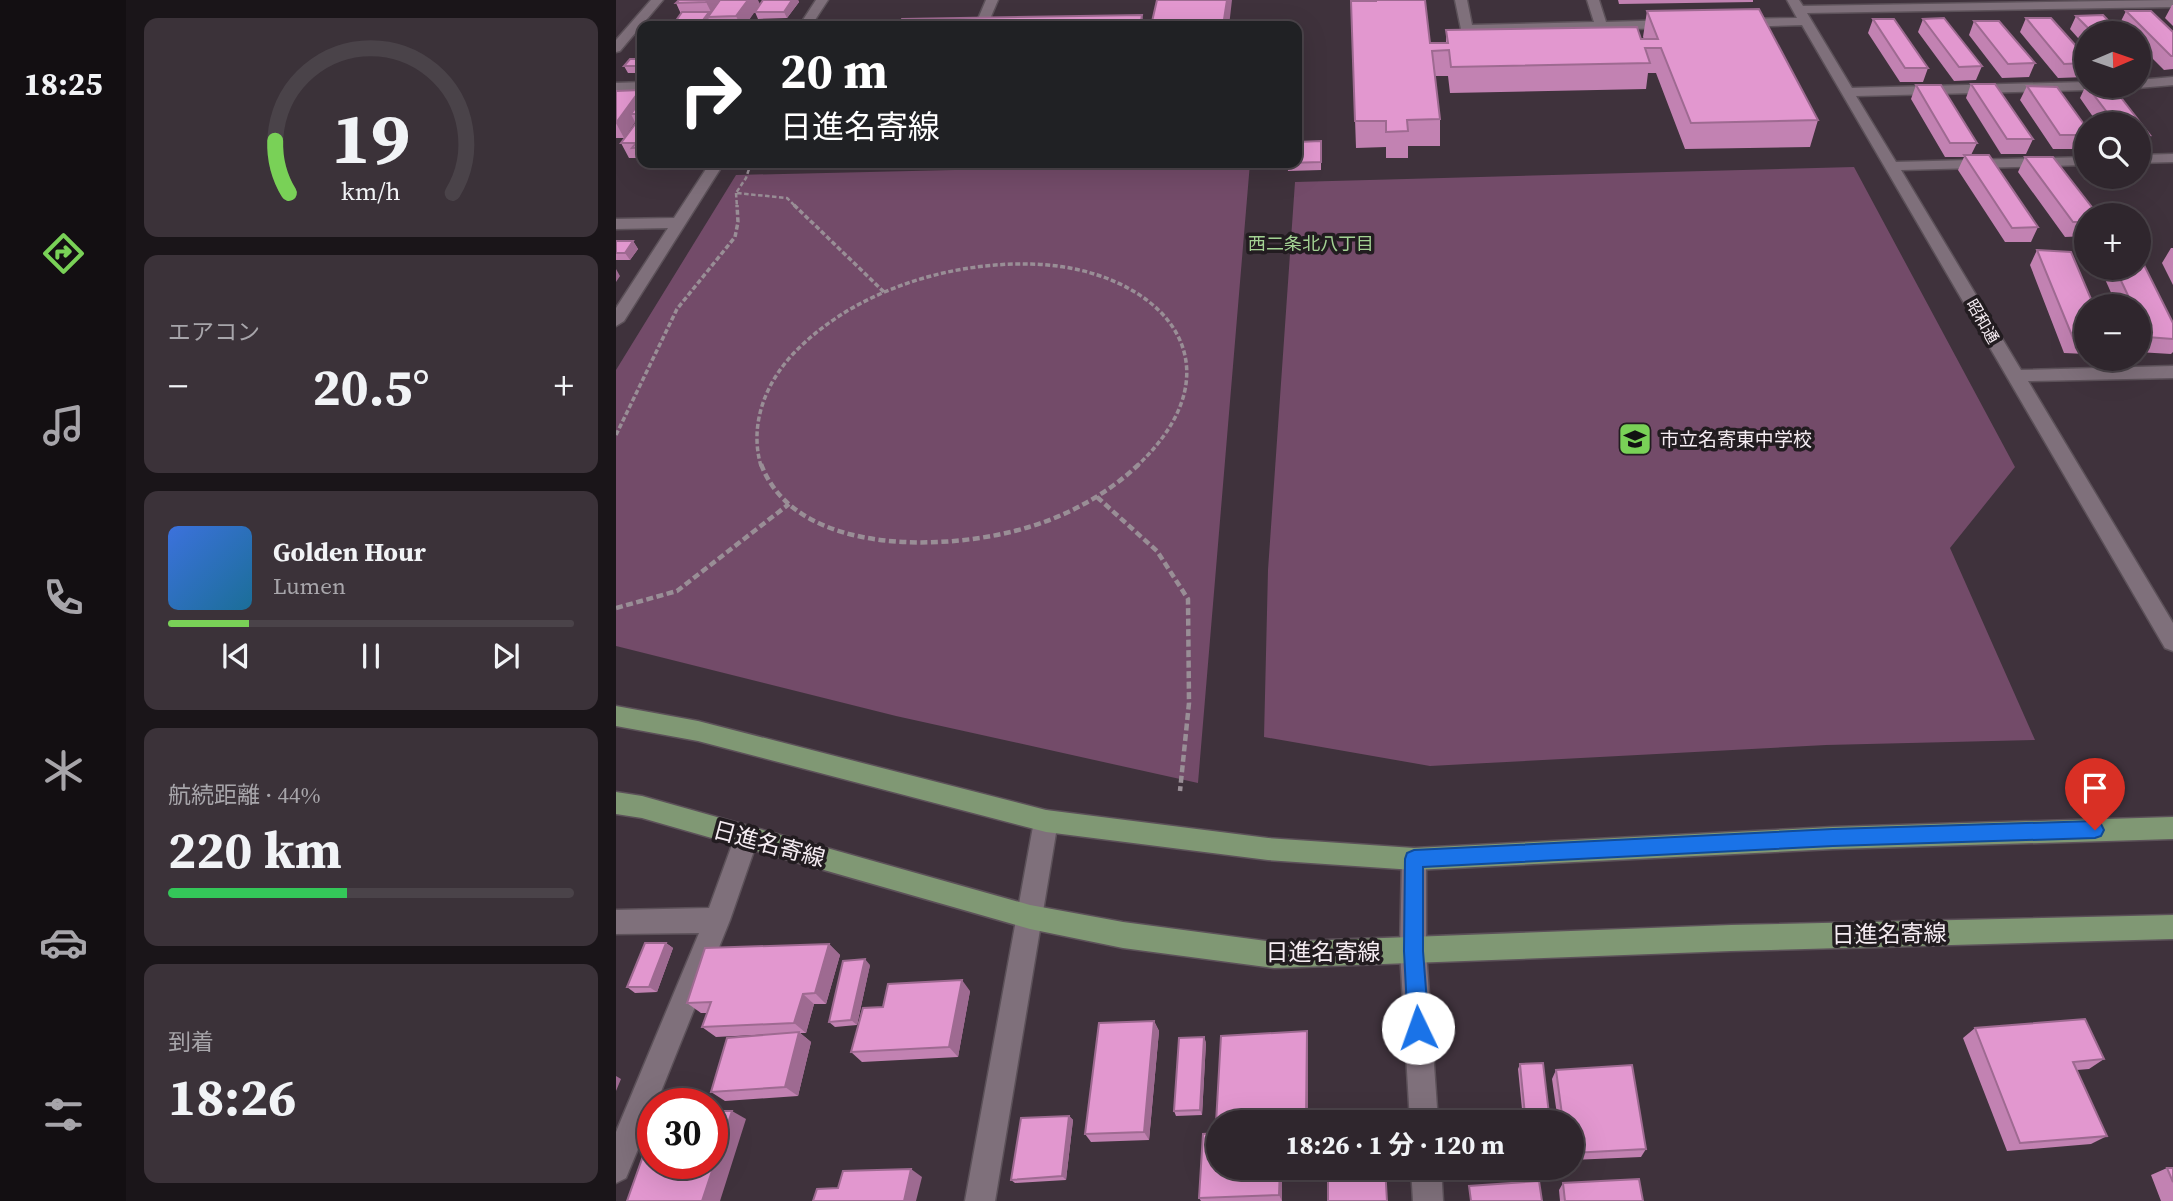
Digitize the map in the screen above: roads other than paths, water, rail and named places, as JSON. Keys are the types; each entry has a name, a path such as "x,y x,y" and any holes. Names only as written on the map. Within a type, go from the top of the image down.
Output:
{"main road":[{"path":"616,716 698,731 1046,821 1268,849 1414,859 1833,838 2173,828"},
{"name":"日進名寄線","path":"616,803 642,807 747,839 1030,917 1124,935 1274,955 1731,938 2173,927"}],"street":[{"path":"639,21 657,0"},
{"path":"809,21 822,0"},
{"path":"983,21 992,0"},
{"path":"1461,0 1467,29 1681,24"},
{"path":"1593,0 1601,26"},
{"path":"1721,23 1799,10 2173,3"},
{"name":"昭和通","path":"1799,10 2173,642"},
{"path":"616,48 637,23"},
{"path":"2151,83 2173,81"},
{"path":"616,87 637,86"},
{"path":"1849,92 2074,86"},
{"path":"2151,159 2173,158"},
{"path":"1893,166 2074,161"},
{"path":"616,321 714,168"},
{"path":"616,224 678,223"},
{"path":"2015,376 2173,372"},
{"path":"981,1201 1046,821"},
{"path":"616,1168 747,839"},
{"path":"1414,859 1413,951 1423,1110"},
{"path":"616,922 716,920"},
{"path":"1427,1180 1429,1201"}],"place":[{"name":"市立名寄東中学校","path":"1635,439"}],"district":[{"name":"西二条北八丁目","path":"1311,243"}]}
